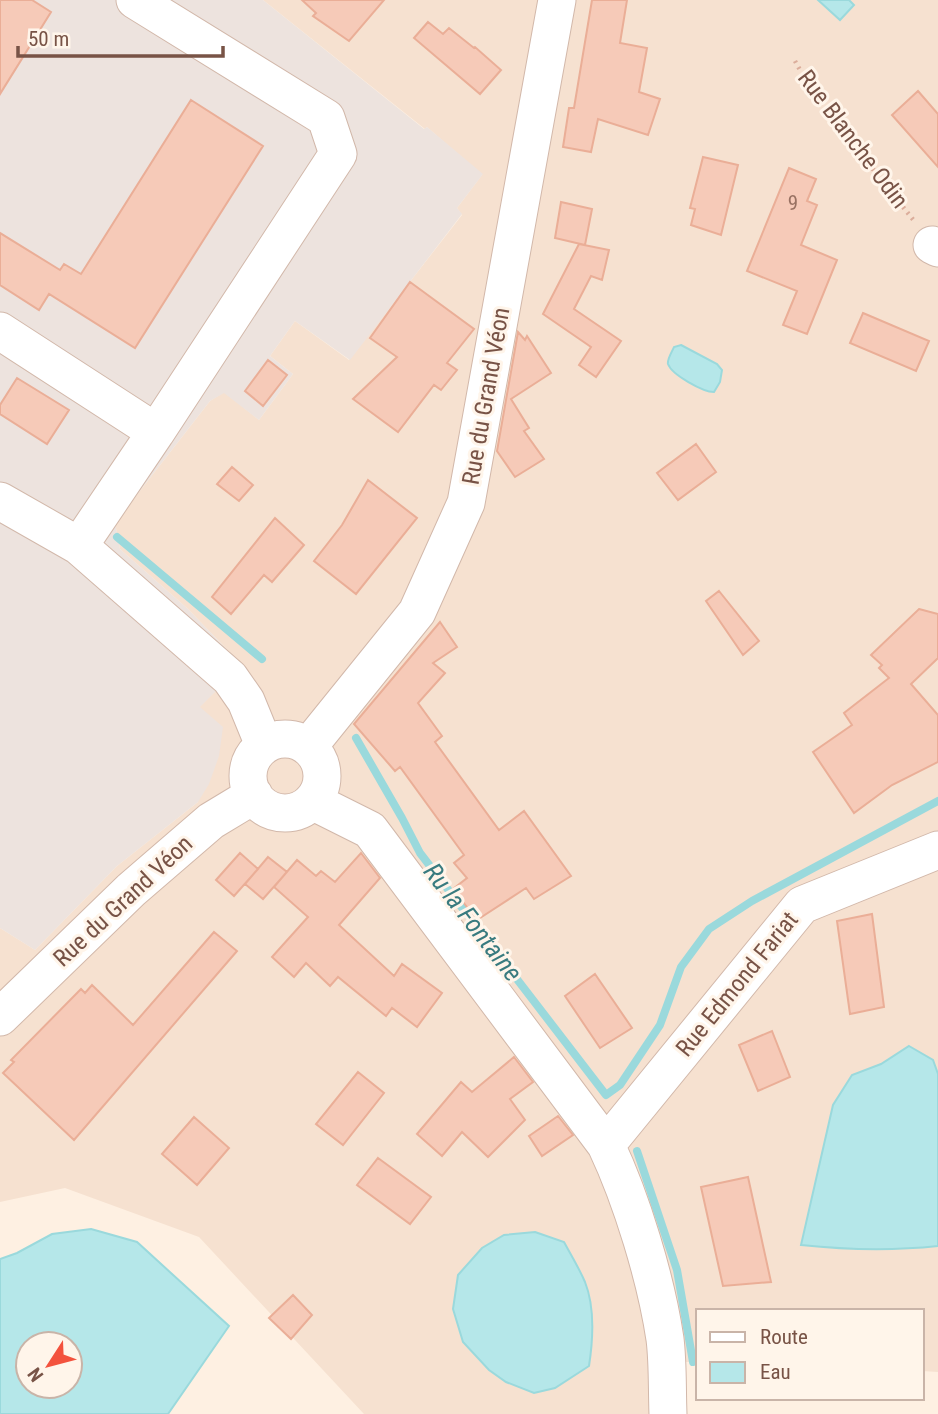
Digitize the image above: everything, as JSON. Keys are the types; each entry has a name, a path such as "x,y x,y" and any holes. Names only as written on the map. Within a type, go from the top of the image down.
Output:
{"street":[{"path":"79,546 338,154 326,118 135,0"},
{"name":"Rue du Grand Véon","path":"308,747 417,612 466,503 557,0"},
{"path":"0,331 156,432"},
{"path":"0,501 79,546 230,678 246,701 264,745"},
{"path":"275,740 298,741 308,747 321,767 322,779 312,801 293,812 282,813 261,804 249,785 250,763 256,752 275,740"},
{"name":"Rue du Grand Véon","path":"0,1017 131,890 211,821 254,795"},
{"path":"312,801 370,830 606,1145 618,1172 653,1283 665,1341 668,1414"},
{"name":"Rue Edmond Fariat","path":"606,1145 802,905 938,850"}],"path":[{"name":"Rue Blanche Odin","path":"795,61 814,95 935,246"}],"shaded area":[{"path":"0,0 263,0 424,129 427,127 483,174 457,208 462,214 350,360 295,321 270,356 293,374 259,420 224,393 210,401 115,523 120,549 188,609 242,665 200,707 223,727 219,756 209,784 198,802 117,866 35,950 0,928"},
{"path":"263,0 938,0 938,1372 924,1371 924,1309 696,1309 696,1362 676,1362 663,1414 364,1414 199,1237 65,1188 0,1202 0,928 35,950 117,866 198,802 199,707 242,665 188,609 120,549 115,523 210,401 224,392 259,420 293,374 270,356 295,321 349,360 462,215 457,208 482,175 427,127 425,129"}],"water":[{"path":"818,0 849,0 854,5 840,20"},
{"path":"681,345 717,364 722,370 720,382 714,392 688,382 668,364 674,347"},
{"path":"909,1046 933,1060 938,1074 938,1246 870,1249 801,1245 833,1105 852,1075 881,1064"},
{"path":"91,1229 137,1242 229,1326 168,1414 0,1414 0,1259 52,1234"},
{"path":"535,1232 564,1242 585,1282 592,1324 589,1366 555,1388 534,1393 506,1382 489,1370 463,1342 453,1309 458,1275 482,1248 504,1235"}],"building":[{"path":"0,0 32,0 51,12 0,94"},
{"path":"302,0 384,0 349,41 313,16 316,13"},
{"path":"592,0 627,0 620,43 647,48 639,92 660,99 648,135 598,119 591,152 563,147 569,108 574,108"},
{"path":"428,22 443,34 449,28 501,70 480,94 414,38"},
{"path":"918,91 938,114 938,167 892,115"},
{"path":"191,100 263,146 135,348 49,294 39,310 0,285 0,233 60,270 64,264 81,274"},
{"path":"703,157 738,165 721,235 691,225 695,209 690,208"},
{"path":"789,168 816,179 807,201 817,205 801,245 837,260 807,334 783,325 797,291 747,271"},
{"path":"561,202 592,209 585,245 555,238"},
{"path":"579,244 609,250 602,280 591,276 574,309 621,341 596,377 579,365 591,347 543,314"},
{"path":"410,282 474,329 447,363 457,370 441,390 434,385 398,432 353,399 397,357 370,338"},
{"path":"863,313 929,341 916,371 850,343"},
{"path":"518,332 525,340 527,336 551,373 511,399 529,428 524,431 544,459 515,477 497,451"},
{"path":"268,360 287,375 263,406 245,391"},
{"path":"17,378 69,410 47,444 0,414 0,405"},
{"path":"696,444 716,472 678,500 657,473"},
{"path":"232,467 253,485 239,501 217,484"},
{"path":"368,480 417,518 356,594 314,561 342,525"},
{"path":"275,518 304,545 272,582 264,575 231,614 212,597"},
{"path":"719,591 759,641 743,655 706,601"},
{"path":"919,609 938,614 938,658 911,684 938,715 938,762 892,785 854,813 813,752 852,725 844,713 889,678 879,668 882,665 871,655"},
{"path":"440,622 457,647 433,663 445,673 418,703 442,736 435,742 499,830 524,811 571,876 534,899 526,888 477,920 453,889 467,878 454,863 464,855 400,767 395,771 354,724"},
{"path":"240,853 258,869 234,896 216,880"},
{"path":"361,853 380,878 339,925 394,976 402,964 442,993 417,1027 392,1008 386,1016 338,977 330,986 306,963 294,977 272,957 308,917 274,887 297,860 316,876 321,871 335,882"},
{"path":"268,857 287,872 263,899 245,884"},
{"path":"872,914 884,1007 850,1014 837,921"},
{"path":"214,932 237,951 74,1140 3,1073 14,1062 11,1060 81,989 85,993 92,985 133,1025"},
{"path":"595,974 632,1028 600,1048 565,996"},
{"path":"772,1031 790,1077 758,1091 739,1045"},
{"path":"514,1057 533,1082 510,1099 525,1120 488,1157 462,1132 442,1156 417,1134 461,1082 472,1092"},
{"path":"358,1072 384,1093 343,1145 316,1124"},
{"path":"558,1116 573,1135 542,1156 529,1136"},
{"path":"194,1117 229,1148 197,1185 162,1154"},
{"path":"378,1158 431,1197 410,1224 357,1185"},
{"path":"748,1177 771,1282 723,1286 701,1187"},
{"path":"293,1295 312,1315 291,1339 269,1318"}],"waterway":[{"name":"Ru la Fontaine","path":"117,537 262,659"},
{"path":"356,738 420,853 606,1095 620,1085 660,1025 681,967 709,929 752,901 938,801"},
{"name":"Ru la Fontaine","path":"637,1151 677,1270 693,1362"}]}
